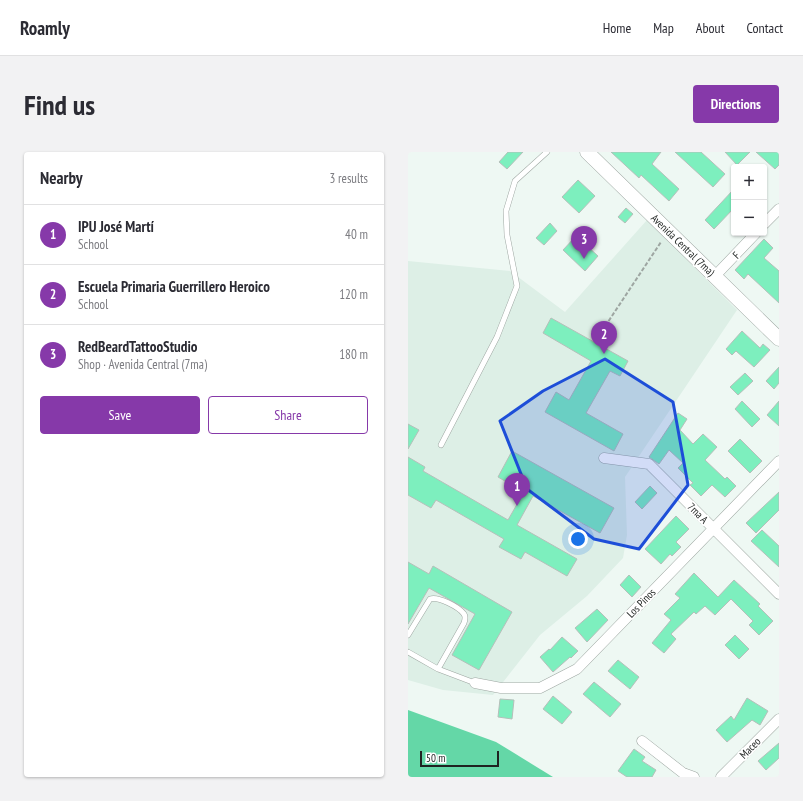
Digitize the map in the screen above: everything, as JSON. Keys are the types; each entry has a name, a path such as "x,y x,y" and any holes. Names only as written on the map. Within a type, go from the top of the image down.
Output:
{"main road":[{"name":"Avenida Central (7ma)","path":"588,152 779,339"}],"street":[{"path":"767,221 779,208"},
{"name":"F","path":"715,276 753,236"},
{"name":"7ma A","path":"604,458 648,464 779,594"},
{"name":"Los Pinos","path":"475,683 501,688 540,688 577,669 779,460"},
{"name":"Maceo","path":"721,777 779,719"},
{"path":"642,741 683,773 694,777"}],"lane":[{"path":"441,445 497,337 517,286 507,235 506,212 515,181 547,152"},
{"path":"408,635 430,598 439,598 460,610 464,614 466,619 438,669"},
{"path":"408,652 438,669 475,683"}],"path":[{"path":"602,332 668,231"}],"highlighted area":[{"path":"605,359 673,402 688,485 639,549 594,539 527,489 500,421 543,391"}],"shaded area":[{"path":"647,220 737,310 625,477 627,535 623,558 587,596 540,635 493,695 443,690 408,680 408,261 510,271 565,312"}],"green space":[{"path":"408,710 496,742 553,777 408,777"}],"building":[{"path":"508,152 523,152 507,169 499,162"},
{"path":"611,152 661,152 652,164 679,189 669,201 641,175 639,178"},
{"path":"675,152 701,152 725,174 713,187"},
{"path":"725,152 750,152 738,164 736,164"},
{"path":"756,152 779,152 779,165 775,169"},
{"path":"578,180 595,196 579,213 562,197"},
{"path":"731,192 731,211 714,229 705,220"},
{"path":"626,208 633,214 625,223 618,217"},
{"path":"550,223 557,231 544,245 536,238"},
{"path":"576,236 598,256 585,271 563,250"},
{"path":"764,239 773,248 764,258 779,271 779,303 748,274 744,279 735,270"},
{"path":"551,318 628,361 620,376 610,371 586,413 623,434 614,451 545,412 556,392 569,400 591,361 543,333"},
{"path":"742,331 760,348 763,344 770,350 754,367 736,351 732,355 726,349"},
{"path":"779,367 779,383 774,389 766,381"},
{"path":"745,373 753,381 738,395 730,387"},
{"path":"742,401 760,419 752,427 735,409"},
{"path":"779,401 779,426 767,415"},
{"path":"678,413 687,419 680,430 693,444 703,434 717,447 705,460 725,479 727,477 736,486 725,497 712,485 701,496 690,485 693,483 678,468 683,463 669,450 659,464 649,457"},
{"path":"408,424 419,430 408,449"},
{"path":"740,439 762,461 750,473 728,451"},
{"path":"512,451 614,508 600,533 533,496 517,525 577,559 567,576 525,552 521,559 499,547 504,539 436,500 431,508 408,495 408,457 425,467 423,471 508,520 524,492 498,477"},
{"path":"650,486 657,493 642,509 635,502"},
{"path":"779,492 779,510 756,533 746,523"},
{"path":"676,516 689,529 676,542 681,547 672,556 670,554 661,564 645,549"},
{"path":"762,530 779,546 779,567 751,541"},
{"path":"408,562 429,574 433,566 512,612 479,670 452,655 475,614 429,588 408,624"},
{"path":"694,573 718,597 734,580 760,604 758,606 773,621 759,635 749,625 753,621 731,599 715,615 705,606 696,614 694,612 671,634 676,639 664,653 652,643 671,620 664,614 680,598 675,594"},
{"path":"629,575 641,587 632,597 620,585"},
{"path":"597,609 608,620 587,642 575,628"},
{"path":"735,635 749,649 739,659 725,645"},
{"path":"562,637 578,651 553,672 540,657 549,649 550,650"},
{"path":"618,660 639,677 630,689 608,671"},
{"path":"594,682 621,704 610,717 583,694"},
{"path":"553,696 572,712 562,724 543,709"},
{"path":"747,698 768,711 760,725 752,720 727,742 716,730 731,716 734,720"},
{"path":"500,699 514,700 512,719 498,717"},
{"path":"779,743 779,758 766,770 758,761"},
{"path":"634,749 645,757 642,761 656,770 652,777 627,777 618,771"}],"place":[{"name":"RedBeardTattooStudio","path":"584,259"},
{"name":"Escuela Primaria Guerrillero Heroico","path":"604,354"},
{"name":"IPU José Martí","path":"517,506"}]}
